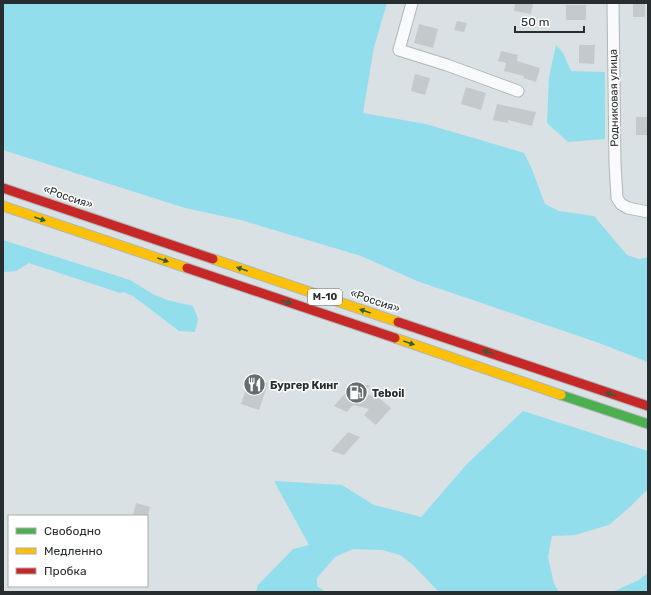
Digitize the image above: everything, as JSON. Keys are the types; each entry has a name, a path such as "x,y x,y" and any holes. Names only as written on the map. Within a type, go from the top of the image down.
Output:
{"highway":[{"name":"«Россия»","path":"3,188 648,406"},
{"name":"М-10","path":"3,206 648,424"}],"street":[{"path":"412,3 399,50 448,65 518,90"},
{"name":"Родниковая улица","path":"613,3 616,193 621,204 628,208 648,212"}],"shaded area":[{"path":"3,3 387,3 374,47 363,113 426,124 524,153 545,204 559,211 594,216 627,255 639,259 648,257 648,362 599,343 417,281 361,256 241,220 185,208 3,150"},
{"path":"556,45 563,53 571,71 605,72 605,139 568,142 547,123 549,77"},
{"path":"3,240 130,280 153,294 167,300 193,306 198,319 195,332 179,331 133,296 123,292 120,293 29,263 16,271 3,272"},
{"path":"523,411 648,451 648,489 631,506 609,525 575,535 552,536 548,557 554,584 559,592 439,592 412,564 400,555 382,550 353,549 335,557 317,578 317,586 326,592 256,592 258,585 293,549 309,545 274,481 342,485 374,505 421,517 467,464"},
{"path":"648,573 648,592 612,592 639,580"}],"building":[{"path":"515,3 533,3 531,14 514,11"},
{"path":"633,3 645,3 645,17 633,17"},
{"path":"566,5 586,5 586,20 566,20"},
{"path":"457,21 467,23 464,32 454,30"},
{"path":"419,24 438,29 433,48 414,43"},
{"path":"579,45 595,45 594,64 579,63"},
{"path":"501,51 518,55 517,61 540,68 536,82 523,78 524,76 504,71 506,63 498,61"},
{"path":"415,74 430,78 425,95 411,91"},
{"path":"466,87 486,93 481,110 461,104"},
{"path":"497,104 536,112 532,126 508,120 508,123 493,120"},
{"path":"636,117 648,117 648,135 636,135"},
{"path":"250,377 268,383 259,410 241,404"},
{"path":"355,382 370,386 363,393 379,398 391,408 376,425 364,415 369,409 353,405 347,412 334,406"},
{"path":"348,432 360,437 344,455 331,451"},
{"path":"136,503 150,507 148,516 133,515"}],"traffic: fast":[{"path":"561,395 648,424"}],"traffic: slow":[{"path":"3,206 187,268"},
{"path":"213,259 398,322"},
{"path":"395,338 561,395"}],"traffic: jam":[{"path":"3,188 213,259"},
{"path":"187,268 395,338"},
{"path":"398,322 648,406"}],"place":[{"name":"Бургер Кинг","path":"255,385"},
{"name":"Teboil","path":"357,393"}]}
